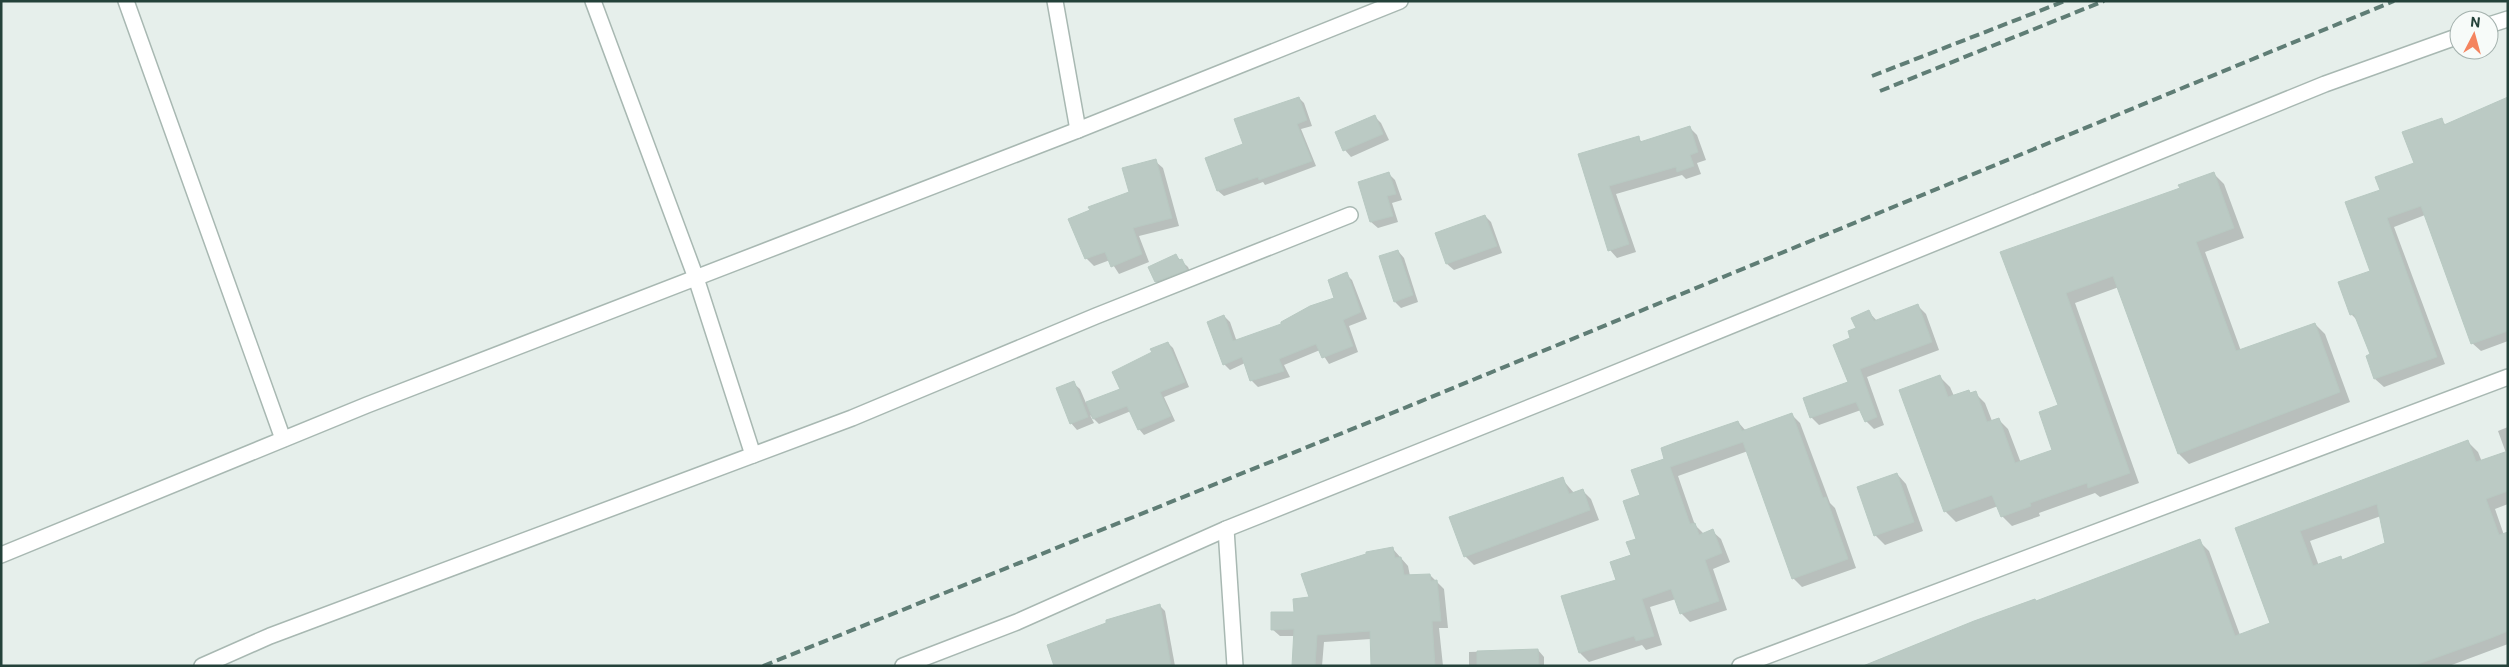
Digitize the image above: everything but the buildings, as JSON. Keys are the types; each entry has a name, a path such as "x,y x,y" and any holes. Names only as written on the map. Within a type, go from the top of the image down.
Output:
{"street":[{"path":"126,1 283,439"},
{"path":"594,1 696,278 753,455"},
{"path":"1055,1 1078,130"},
{"path":"1,555 283,439 1078,130 1400,1"},
{"path":"903,666 1017,622 1226,529 2325,84 2449,40"},
{"path":"202,666 270,636 852,418 1096,316 1350,216"},
{"path":"1740,666 2508,377"},
{"path":"1226,529 1234,666"}],"railway":[{"path":"1872,76 2065,1"},
{"path":"1880,91 2104,1"},
{"path":"763,666 1402,409 2394,1"}]}
